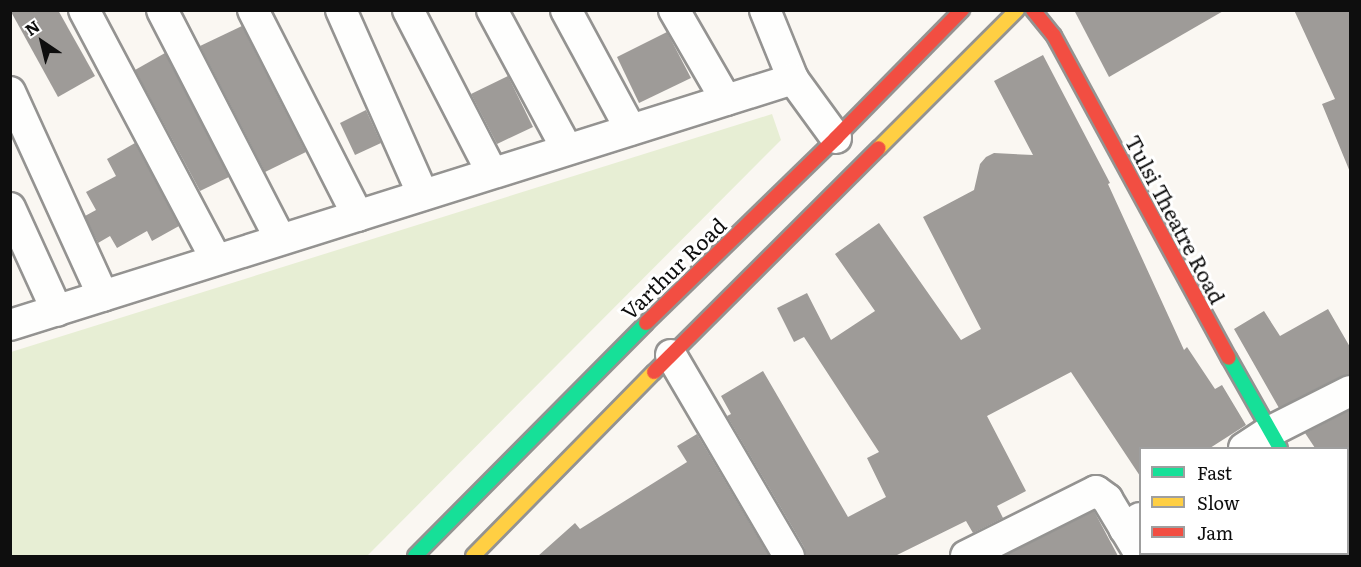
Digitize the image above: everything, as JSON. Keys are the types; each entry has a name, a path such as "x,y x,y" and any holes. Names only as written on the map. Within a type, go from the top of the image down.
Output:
{"main road":[{"name":"Varthur Road","path":"415,556 458,521 663,306 836,138 962,10"},
{"path":"473,556 480,543 1017,10"},
{"name":"Tulsi Theatre Road","path":"1033,10 1054,36 1176,265 1274,440"}],"street":[{"path":"84,10 216,259"},
{"path":"162,10 280,238"},
{"path":"253,10 358,216"},
{"path":"341,10 423,195"},
{"path":"408,10 492,173"},
{"path":"492,10 567,148"},
{"path":"566,10 632,130"},
{"path":"674,10 726,100"},
{"path":"765,10 793,80 836,138"},
{"path":"10,325 567,148 793,80"},
{"path":"10,92 103,296"},
{"path":"10,208 57,311"},
{"path":"670,355 789,556"},
{"path":"1248,447 1274,440 1350,391"},
{"path":"966,556 1096,491 1133,523 1139,548"}],"green space":[{"path":"772,114 781,140 367,556 11,556 11,352"}],"building":[{"path":"10,10 58,10 95,76 58,97"},
{"path":"1074,10 1225,10 1109,77"},
{"path":"1294,10 1350,10 1350,172 1322,104 1335,99"},
{"path":"242,26 306,152 265,172 200,46"},
{"path":"667,32 691,78 639,103 617,57"},
{"path":"165,53 229,177 200,191 135,70"},
{"path":"1043,55 1110,183 1108,184 1184,350 1187,347 1215,389 1222,385 1246,425 1212,447 1139,447 1139,474 1071,372 987,416 1026,491 997,506 1003,518 973,533 966,521 895,556 806,556 804,547 727,416 731,414 721,396 763,371 848,517 886,497 867,458 879,452 804,337 794,342 777,308 807,293 831,340 875,311 835,254 879,223 961,340 981,329 923,217 974,190 980,164 986,157 994,153 1033,155 994,81"},
{"path":"508,76 533,127 497,144 471,94"},
{"path":"366,110 381,143 355,155 340,123"},
{"path":"135,143 179,226 152,241 147,231 117,248 110,236 98,243 85,216 96,210 86,192 116,176 107,159"},
{"path":"1328,309 1350,347 1350,374 1279,408 1234,329 1264,311 1280,336"},
{"path":"1350,410 1350,448 1314,447 1305,433"},
{"path":"697,434 769,556 538,556 575,523 580,529 687,462 677,446"},
{"path":"1094,511 1118,556 1004,556"}],"traffic: fast":[{"path":"415,556 646,323"},
{"path":"1229,358 1279,447"}],"traffic: slow":[{"path":"879,148 1017,10"},
{"path":"473,556 654,372"}],"traffic: jam":[{"path":"646,323 836,138 962,10"},
{"path":"1033,10 1054,36 1229,358"},
{"path":"654,372 879,148"}]}
